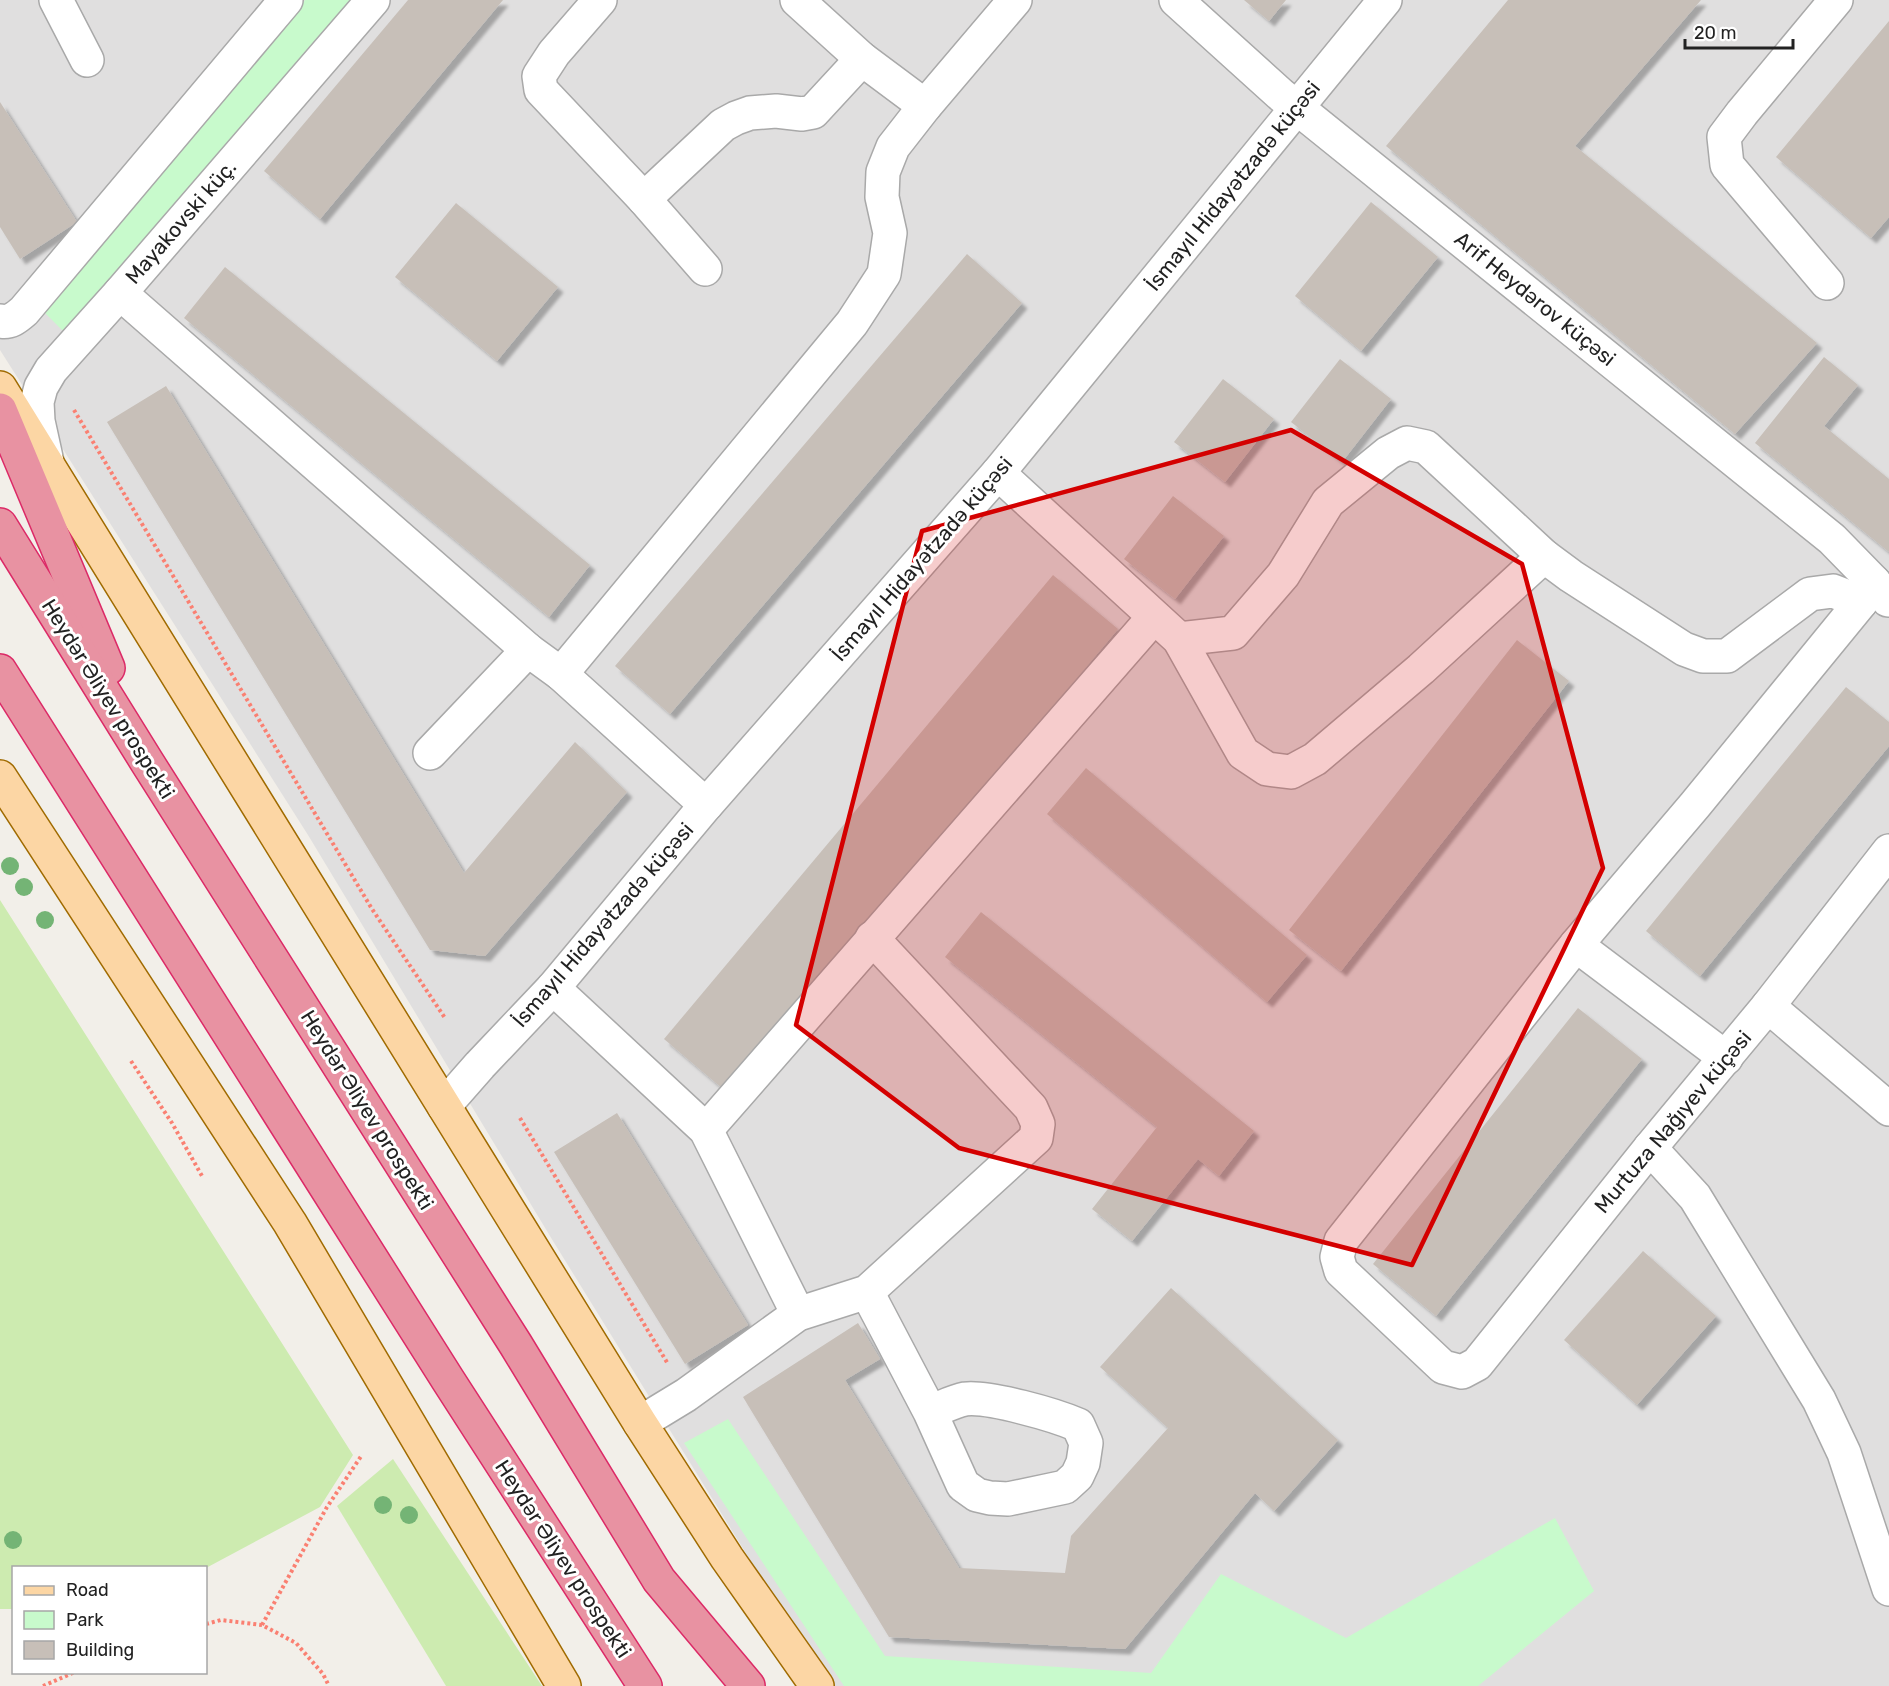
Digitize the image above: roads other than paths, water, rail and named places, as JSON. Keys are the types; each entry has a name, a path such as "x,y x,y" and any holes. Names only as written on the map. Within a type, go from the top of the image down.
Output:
{"highway":[{"path":"0,410 147,762"},
{"name":"Heydər Əliyev prospekti","path":"0,525 147,762 510,1335 659,1580 748,1686"},
{"name":"Heydər Əliyev prospekti","path":"0,671 448,1380 645,1686"},
{"path":"659,1580 728,1686"}],"main road":[{"path":"0,387 640,1423 727,1558 817,1686"},
{"path":"0,777 290,1223 564,1686"}],"street":[{"path":"56,0 87,60"},
{"path":"0,321 15,319 24,312 286,0"},
{"name":"Mayakovski küç.","path":"47,462 38,421 37,402 41,387 51,370 373,0"},
{"path":"600,0 549,60 539,76 541,90 644,199 705,269"},
{"path":"797,0 862,59 925,106"},
{"path":"561,674 852,323 884,274 890,234 882,196 883,172 893,147 1015,0"},
{"name":"Arif Heydərov küçəsi","path":"1176,0 1297,108 1832,538 1875,596"},
{"name":"İsmayıl Hidayətzadə küçəsi","path":"444,1106 553,988 706,805 998,473 1385,0"},
{"path":"1827,283 1727,165 1724,137 1836,0"},
{"path":"644,199 723,125 750,113 776,111 802,114 813,112 862,59"},
{"path":"120,293 528,650 561,674 706,805"},
{"path":"1179,639 1233,633 1283,575 1328,502 1388,453 1407,443 1426,447 1544,556 1570,576 1684,649 1703,657 1727,656 1810,594 1833,591 1875,596"},
{"path":"998,473 1179,639 1243,753 1268,769 1291,772 1315,759 1421,669 1544,556"},
{"path":"1726,1058 1576,945 1875,596"},
{"path":"706,1130 1154,617"},
{"path":"430,753 528,650"},
{"name":"Murtuza Nağıyev küçəsi","path":"1576,945 1341,1241 1337,1257 1341,1271 1443,1367 1461,1371 1477,1364 1650,1148 1768,1006 1889,851"},
{"path":"640,1423 686,1395 798,1314 867,1292 1036,1138 1038,1124 1031,1108 872,938"},
{"path":"553,988 706,1130 798,1314"},
{"path":"1768,1006 1889,1109"},
{"path":"1650,1148 1695,1197 1820,1400 1844,1453 1889,1588"},
{"path":"867,1292 930,1412"}]}
